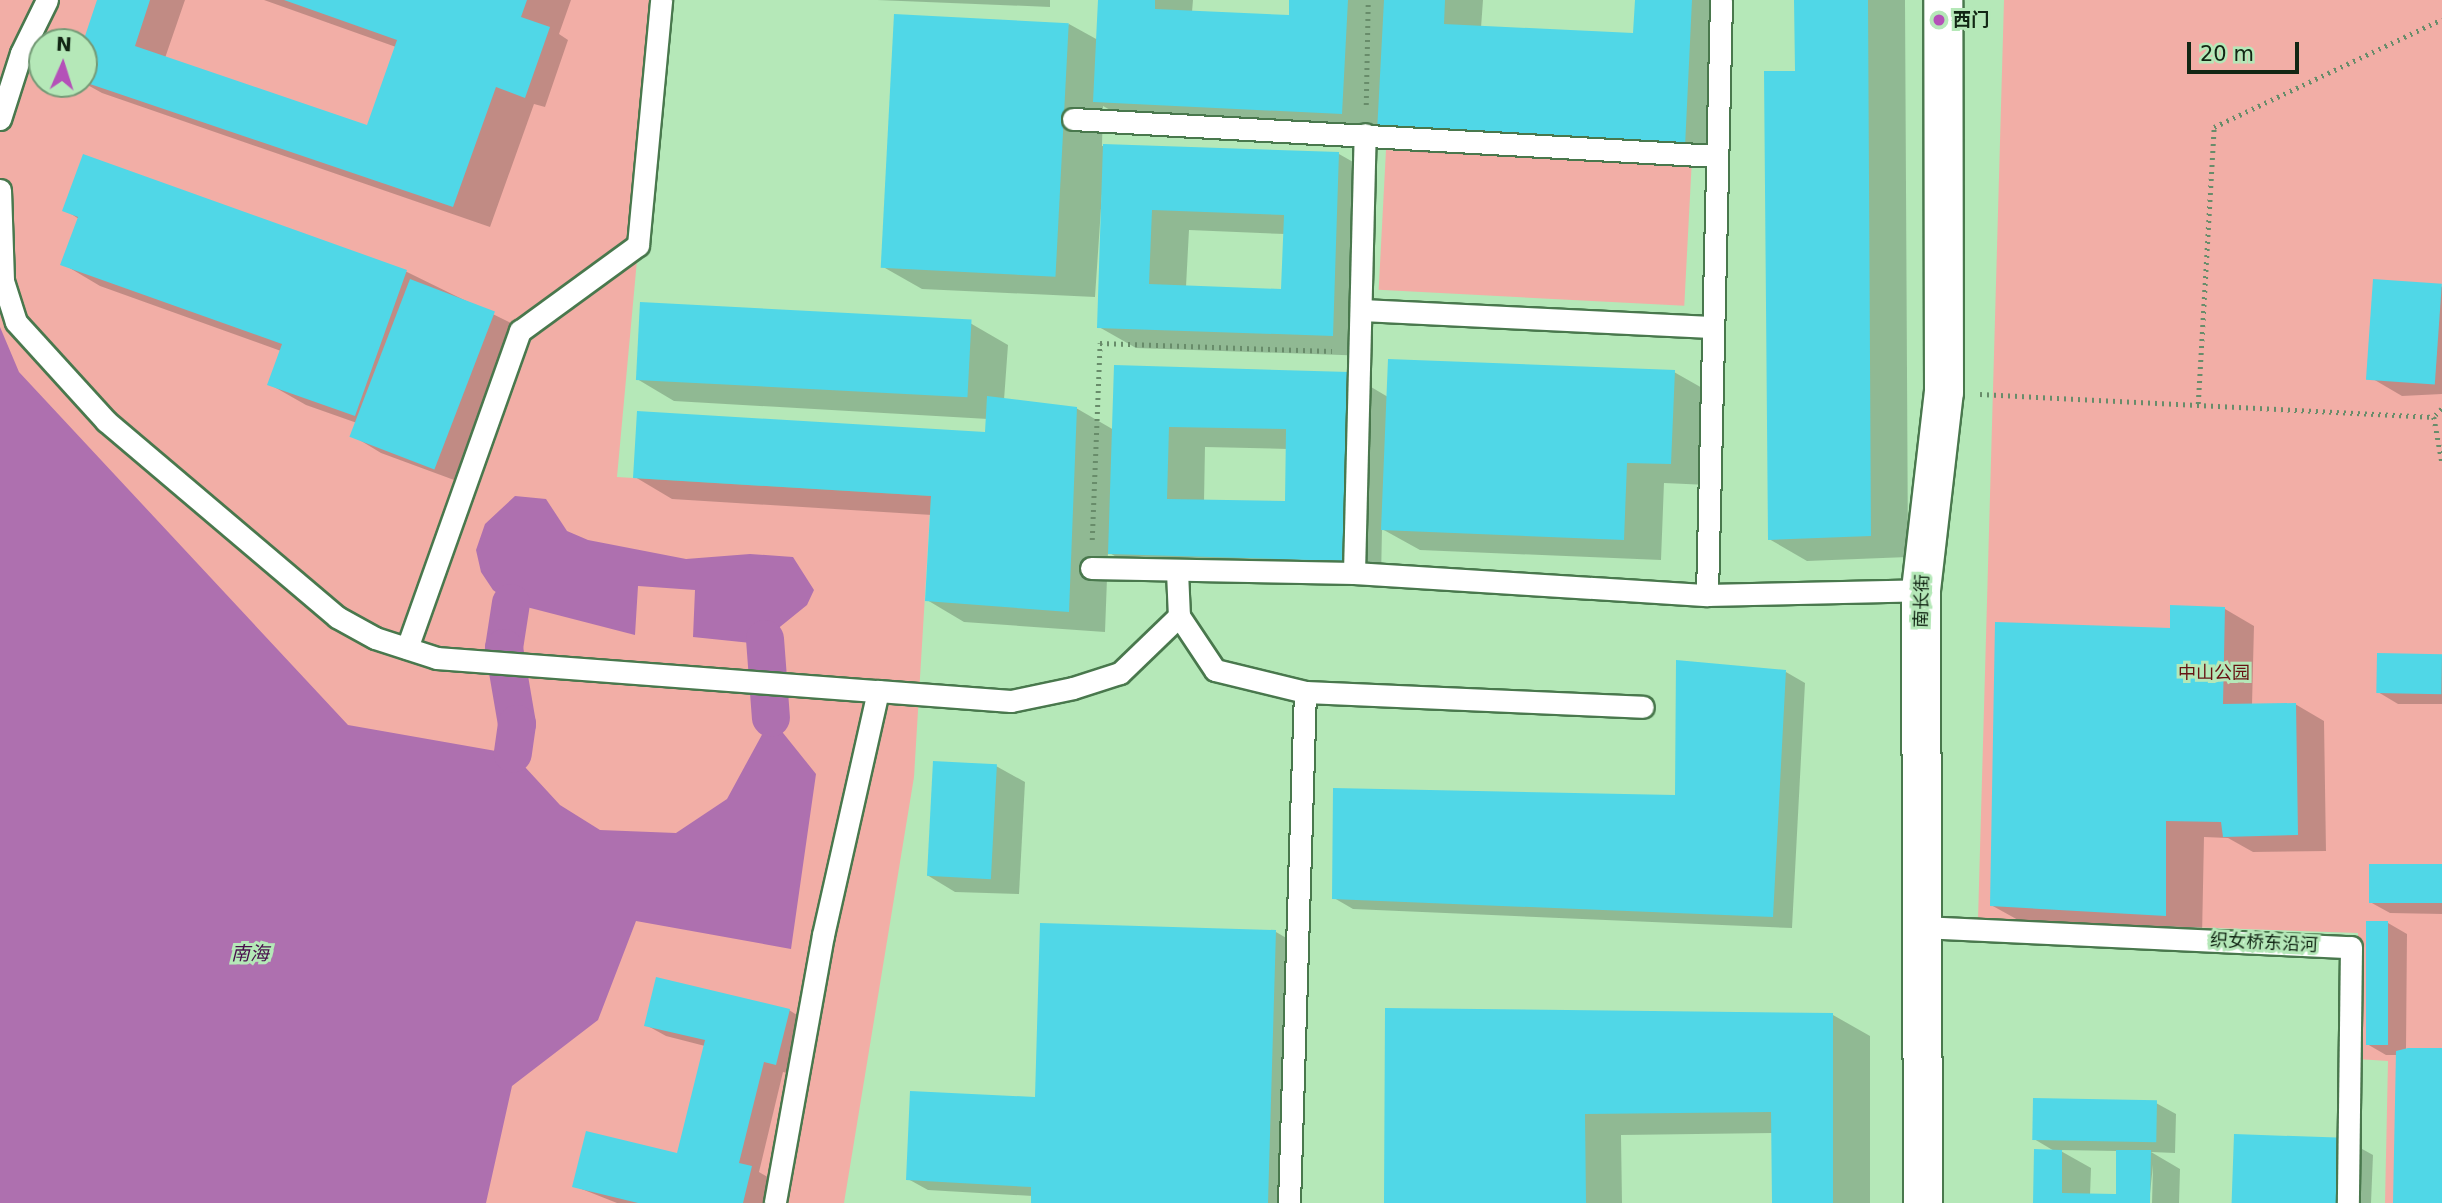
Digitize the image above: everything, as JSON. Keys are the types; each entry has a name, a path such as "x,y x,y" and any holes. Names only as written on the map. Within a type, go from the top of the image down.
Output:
{"street":[{"name":"南长街","path":"1923,1203 1921,590 1944,392 1943,0"}],"lane":[{"path":"0,119 4,89 47,0"},
{"path":"407,648 520,331 638,245 661,0"},
{"path":"1707,595 1711,327 1721,0"},
{"path":"1073,119 1716,156"},
{"path":"1354,573 1365,134"},
{"path":"0,190 7,303 32,340 106,421 337,617 407,648 437,658 479,662 1011,701 1073,688 1120,673 1179,616"},
{"path":"1362,310 1711,327"},
{"path":"1091,568 1354,573 1707,595 1921,590"},
{"path":"1177,571 1179,616 1215,670 1305,692 1643,707"},
{"path":"775,1203 823,935 878,691"},
{"path":"1289,1203 1305,692"},
{"name":"织女桥东沿河","path":"1921,926 2351,947 2348,1203"}],"path":[{"path":"1365,134 1368,0"},
{"path":"2198,404 2214,127 2442,19"},
{"path":"1091,568 1100,343 1361,352"},
{"path":"1944,392 2434,418"},
{"path":"2434,418 2442,409"},
{"path":"2434,418 2442,462"}],"green space":[{"path":"0,0 661,0 617,477 931,496 914,777 844,1203 0,1203"},
{"name":"中山公园","path":"2004,0 2442,0 2442,1203 2385,1203 2388,1061 2357,1059 2358,933 1978,920"},
{"path":"1386,150 1692,166 1684,306 1379,290"}],"water":[{"name":"南海","path":"0,327 19,372 348,725 513,754 560,805 600,830 676,833 727,799 771,718 816,774 791,949 636,921 598,1020 512,1086 486,1203 0,1203"},
{"path":"515,496 546,499 567,531 588,540 686,559 750,554 793,557 814,590 807,605 765,639 751,643 693,637 695,590 638,586 635,635 511,603 493,590 481,572 476,550 485,524"}],"building":[{"path":"97,0 150,0 135,46 367,125 397,40 284,0 527,0 521,17 550,27 525,98 496,87 453,207 98,87 98,28 88,28"},
{"path":"1098,0 1155,0 1155,9 1289,15 1289,0 1348,0 1342,114 1093,102"},
{"path":"1384,0 1445,0 1444,24 1633,33 1635,0 1692,0 1685,147 1377,132"},
{"path":"1794,0 1868,0 1871,536 1768,540 1764,71 1795,71"},
{"path":"894,14 1069,23 1055,277 881,268"},
{"path":"1103,144 1339,152 1333,336 1097,328","holes":["1152,210 1284,215 1281,289 1149,284"]},
{"path":"83,154 407,270 355,416 267,385 282,344 60,265 78,217 62,211"},
{"path":"410,279 495,312 434,469 349,437"},
{"path":"2373,279 2442,284 2435,385 2366,380"},
{"path":"640,302 972,319 967,397 636,380"},
{"path":"1388,359 1675,370 1671,464 1627,463 1624,540 1381,530"},
{"path":"1114,365 1349,372 1344,561 1108,554","holes":["1169,427 1286,429 1285,501 1167,499"]},
{"path":"987,396 1077,407 1069,612 925,601 931,496 633,478 637,411 985,432"},
{"path":"2170,605 2225,607 2223,704 2296,703 2298,835 2223,837 2221,822 2166,821 2166,916 1990,906 1995,622 2170,628"},
{"path":"2377,653 2442,654 2441,694 2376,693"},
{"path":"1676,660 1786,670 1773,917 1332,899 1333,788 1675,795"},
{"path":"933,761 997,764 991,879 927,876"},
{"path":"2369,864 2442,864 2442,903 2369,903"},
{"path":"2366,921 2388,921 2388,1045 2366,1045"},
{"path":"1040,923 1276,930 1268,1203 1031,1203 1031,1187 906,1180 910,1091 1035,1097"},
{"path":"656,977 790,1009 776,1065 764,1062 739,1163 752,1166 743,1203 638,1203 572,1187 586,1131 677,1153 705,1040 644,1026"},
{"path":"1385,1008 1833,1013 1833,1203 1772,1203 1771,1112 1585,1114 1586,1203 1384,1203"},
{"path":"2408,1048 2442,1048 2442,1203 2393,1203 2396,1051"},
{"path":"2033,1098 2157,1100 2156,1142 2032,1140"},
{"path":"2234,1134 2344,1138 2342,1203 2232,1203"},
{"path":"2034,1149 2062,1150 2062,1193 2116,1194 2116,1150 2151,1150 2150,1203 2033,1203"}],"waterway":[{"path":"511,603 504,648 517,724 513,754"},
{"path":"765,639 771,718"}],"place":[{"name":"西门","path":"1939,20"}]}
